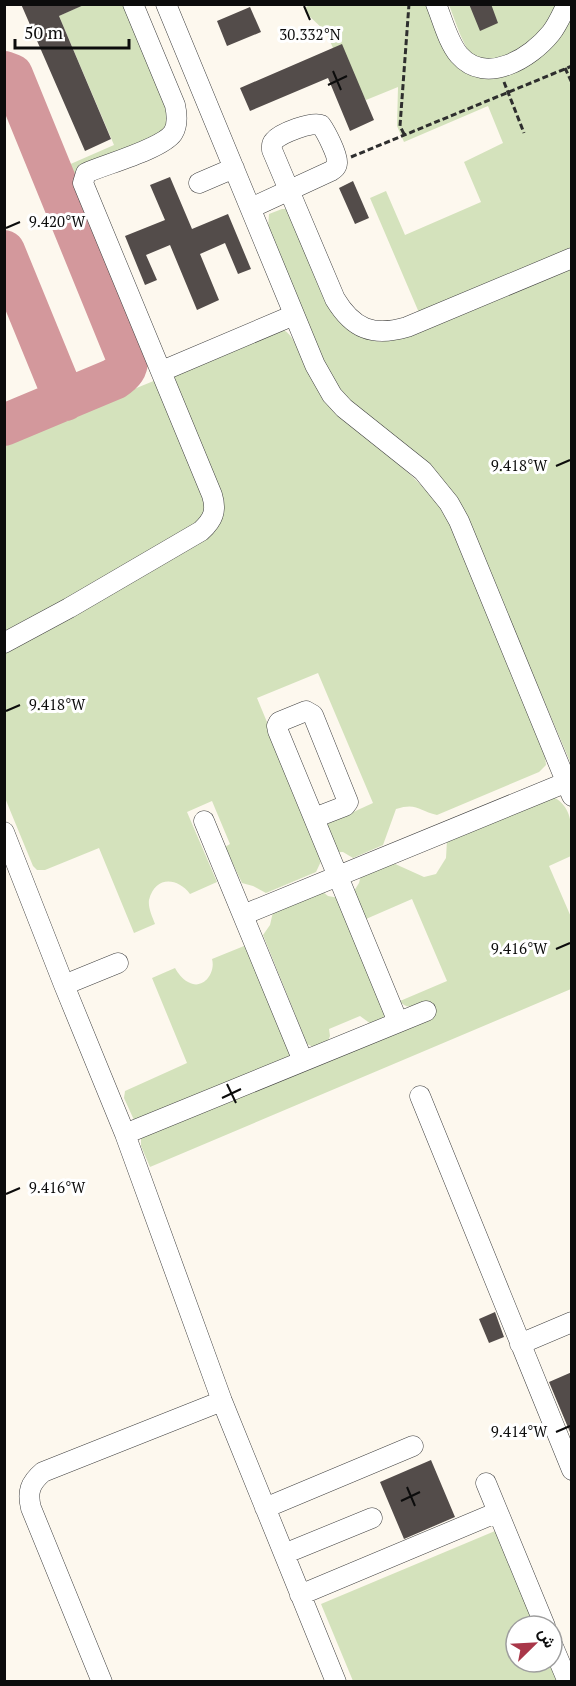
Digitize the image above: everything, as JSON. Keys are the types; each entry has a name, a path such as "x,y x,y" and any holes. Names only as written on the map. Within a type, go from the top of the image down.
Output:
{"lane":[{"path":"4,643 201,531 212,521 215,509 213,495 83,183 86,173 162,142 174,131 177,122 175,105 133,4"},
{"path":"166,4 315,365 332,395 357,421 423,471 449,503 459,521 570,786 243,915"},
{"path":"436,4 452,43 461,57 474,66 482,68 499,68 526,56 557,26 567,4"},
{"path":"251,208 289,190 331,171 337,163 321,125 316,122 275,139 272,150 289,190 335,299 344,314 357,325 373,331 391,332 407,327 572,258"},
{"path":"200,183 234,168"},
{"path":"162,371 294,315"},
{"path":"315,818 345,806 348,799 313,715 306,711 279,722 277,726 398,1022"},
{"path":"204,821 303,1061"},
{"path":"5,835 125,1134 222,1401 336,1682"},
{"path":"64,985 118,963"},
{"path":"125,1134 426,1011"},
{"path":"420,1096 572,1470"},
{"path":"520,1344 572,1322"},
{"path":"102,1682 31,1508 28,1498 30,1488 43,1472 222,1401"},
{"path":"265,1508 413,1446"},
{"path":"486,1483 540,1614"},
{"path":"300,1594 498,1512"},
{"path":"284,1554 372,1518"}],"path":[{"path":"404,135 400,126 409,4"},
{"path":"337,163 572,66"},
{"path":"499,68 524,133"},
{"path":"565,68 572,83"}],"green space":[{"path":"83,5 129,5 171,109 167,132 85,170 155,365 148,368 66,166 114,145 59,16"},
{"path":"310,5 430,5 457,61 468,73 476,76 498,75 522,67 542,56 562,34 571,15 571,252 420,315 370,198 386,191 405,235 481,202 464,162 503,143 488,106 404,142 397,126 398,87 366,100 333,48 326,32 305,12 306,7"},
{"path":"449,5 557,5 543,29 525,45 504,57 482,60 469,52"},
{"path":"287,209 348,329 370,340 381,342 398,338 571,267 571,764 462,508 358,410 332,379 323,362 268,228 269,214"},
{"path":"281,329 292,338 312,380 330,404 416,480 446,515 545,756 546,765 539,772 437,815 409,806 396,809 383,845 353,858 343,852 337,852 327,824 373,803 318,673 257,698 323,857 316,872 266,893 242,883 225,847 230,844 212,801 187,812 217,882 190,894 179,884 161,883 152,892 149,900 155,924 134,933 99,848 45,870 37,870 33,866 5,798 4,442"},
{"path":"550,798 555,798 562,803 571,824 571,856 549,866 571,917 571,989 150,1167 141,1146 141,1138 144,1135 431,1015 425,1001 406,1006 400,1001 447,981 412,899 366,919 354,891 361,875 393,863 424,877 436,874 446,858 447,840"},
{"path":"323,892 328,896 339,898 386,1012 382,1020 371,1024 360,1016 329,1029 330,1036 327,1043 315,1048 307,1044 263,935 270,925 273,912"},
{"path":"249,944 294,1055 134,1120 124,1098 125,1091 187,1063 152,978 175,968 186,981 199,984 210,975 212,959"},
{"path":"495,1531 530,1614 504,1614 504,1674 555,1674 558,1681 353,1681 321,1604"}],"building":[{"path":"21,4 86,4 59,16 111,139 85,151"},
{"path":"469,4 491,4 498,23 480,31"},
{"path":"250,7 261,32 227,46 217,21"},
{"path":"342,44 374,120 350,131 328,78 250,111 240,88"},
{"path":"170,177 192,229 228,214 251,269 238,274 225,243 200,254 219,300 197,310 170,245 146,255 157,280 145,285 125,236 165,220 150,185"},
{"path":"353,181 369,218 355,224 339,188"},
{"path":"495,1312 504,1337 489,1343 479,1319"},
{"path":"572,1372 572,1437 549,1382"},
{"path":"431,1460 455,1517 404,1539 380,1482"}],"taxiway":[{"path":"4,72 12,75 127,357 124,370 114,379 4,425"},
{"path":"4,251 65,400"}]}
